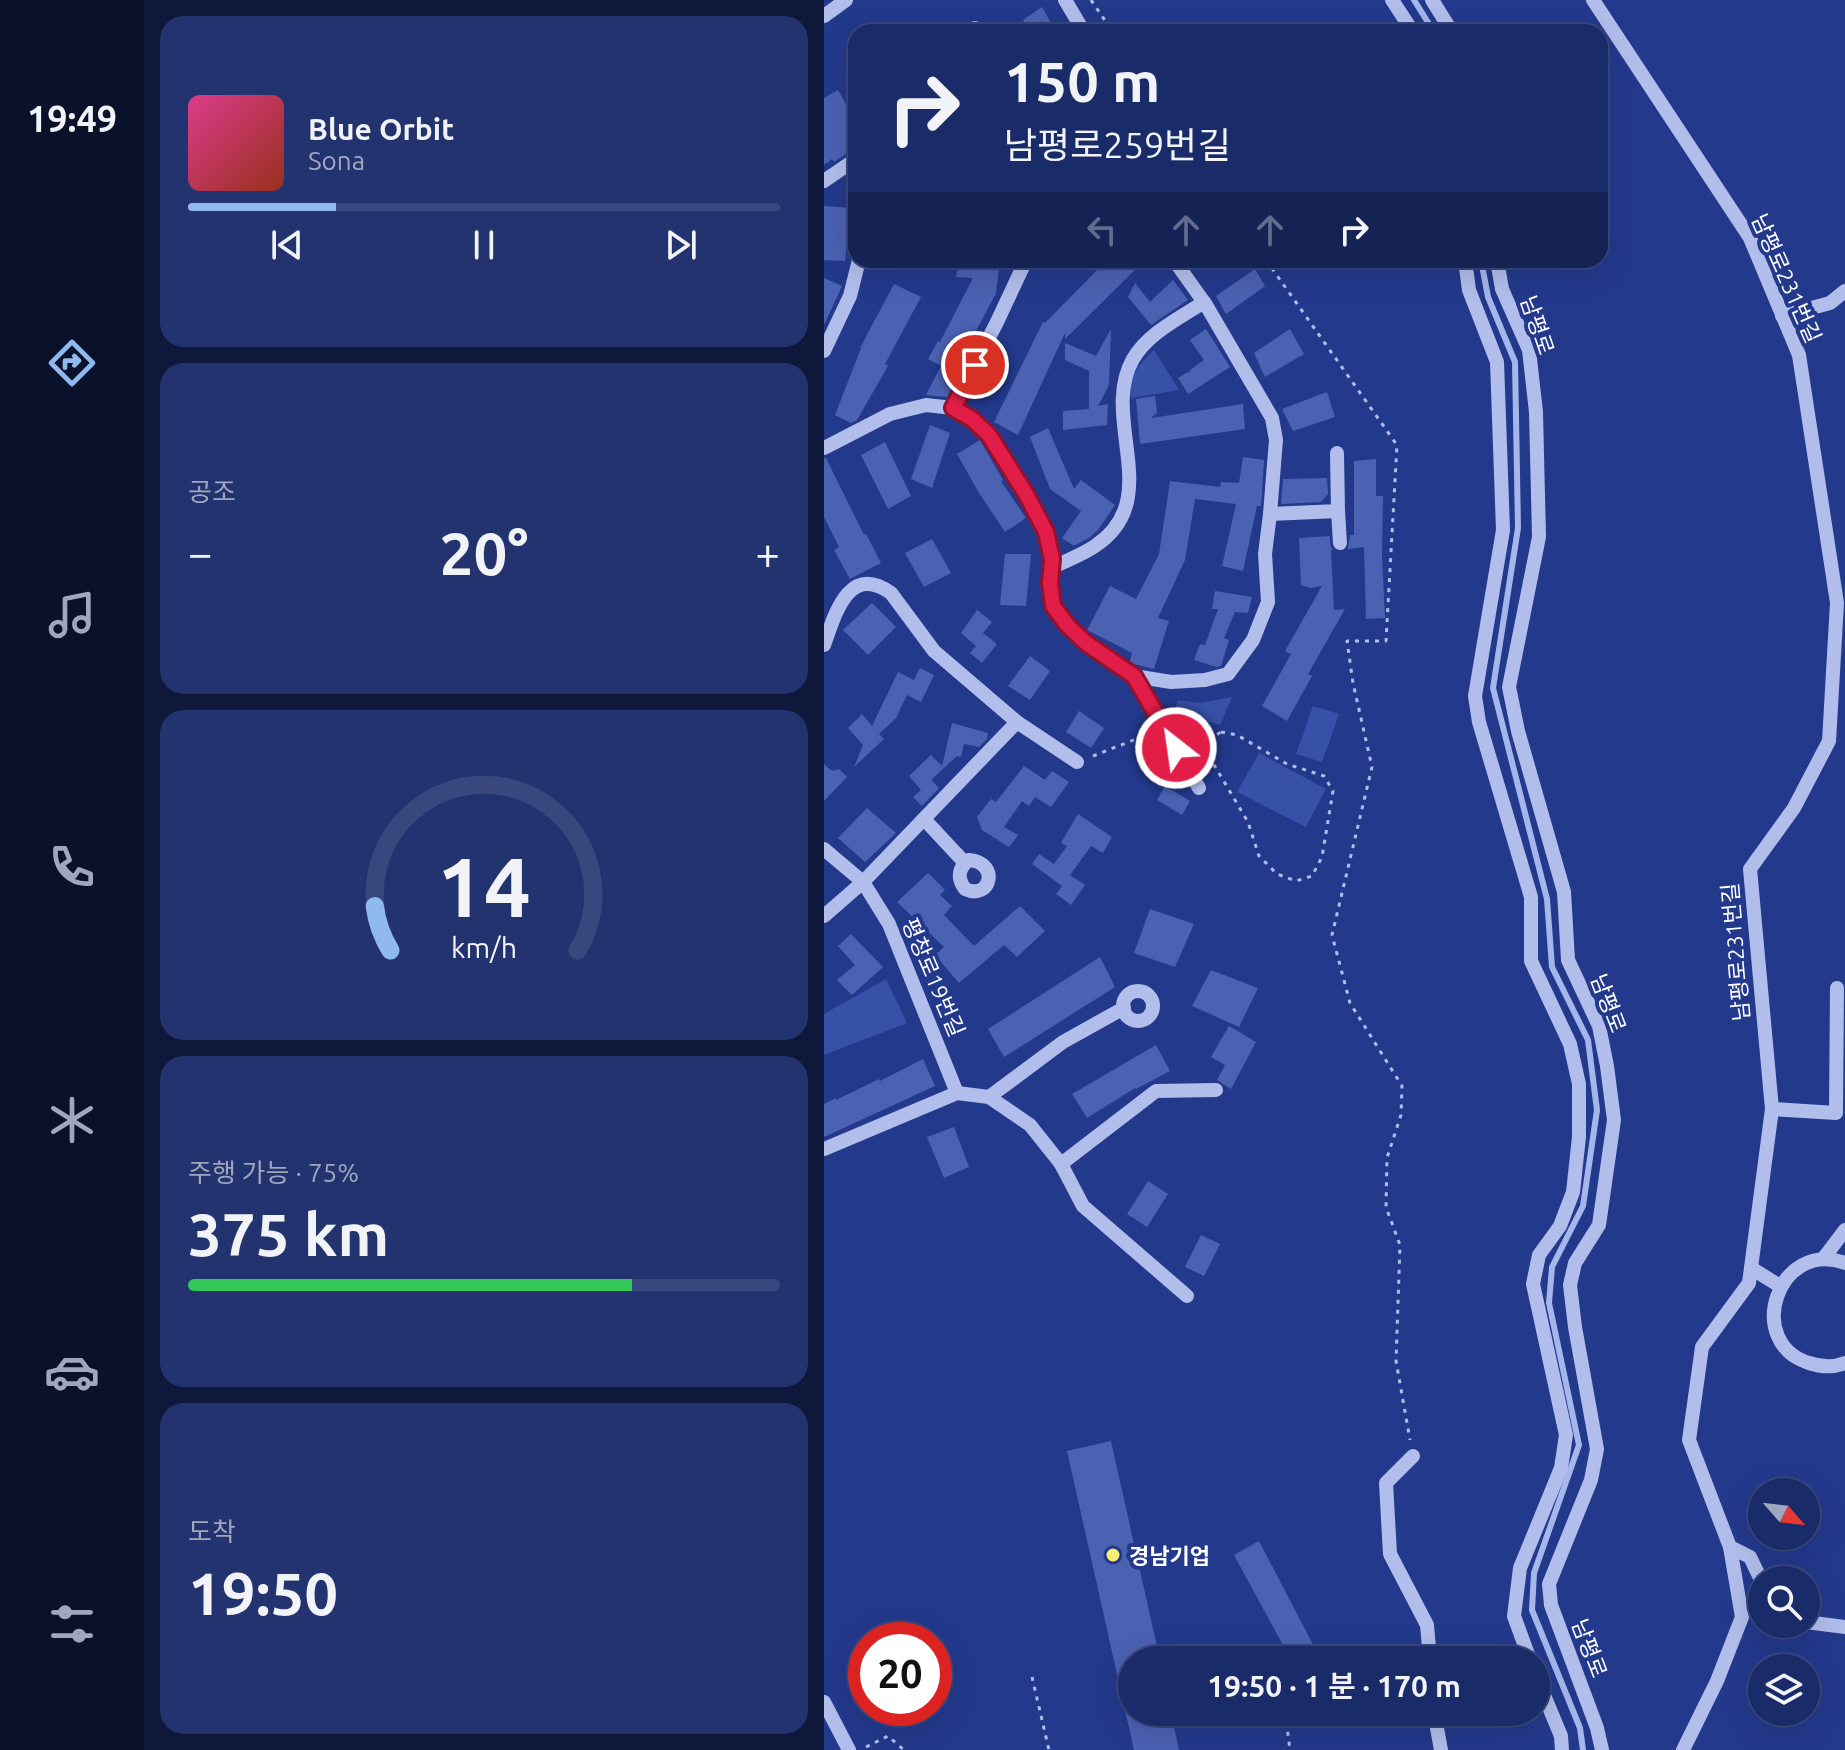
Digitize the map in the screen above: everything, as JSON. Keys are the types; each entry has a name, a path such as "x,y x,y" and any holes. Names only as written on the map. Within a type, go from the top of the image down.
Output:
{"street":[{"path":"824,16 846,0"},
{"path":"1065,0 1079,24"},
{"path":"1392,0 1408,24"},
{"path":"1432,0 1447,24"},
{"name":"남평로231번길","path":"1593,0 1750,238 1799,355 1837,603 1838,725 1794,808 1750,869 1772,1109 1749,1283 1702,1347 1689,1440 1730,1547 1742,1617 1717,1681 1683,1750"},
{"path":"824,181 848,164"},
{"path":"824,351 850,296 857,268"},
{"path":"953,408 1022,268"},
{"path":"824,448 890,414 926,405 953,408 972,419 989,435 1046,532 1052,559 1050,583 1053,606 1068,626 1086,643 1134,676 1171,682 1205,680 1228,674 1253,640 1268,602 1265,554 1276,440 1272,418 1204,302 1180,268"},
{"path":"1466,268 1469,290 1497,362 1503,530 1475,696 1479,722 1531,897 1531,961 1570,1044 1579,1084 1579,1137 1573,1192 1560,1226 1539,1255 1533,1284 1566,1435 1561,1468 1520,1568 1514,1616 1525,1646"},
{"name":"남평로","path":"1498,268 1502,289 1529,350 1536,412 1539,537 1509,687 1518,731 1564,892 1568,960 1599,1026 1614,1120 1599,1225 1575,1263 1570,1285 1597,1449 1591,1480 1549,1584 1551,1605 1597,1728 1602,1750"},
{"path":"1782,316 1830,303 1845,291"},
{"path":"1051,568 1094,547 1109,536 1119,522 1127,506 1130,476 1123,419 1123,387 1133,359 1147,340 1204,302"},
{"path":"1337,453 1340,543"},
{"path":"1270,514 1338,511"},
{"path":"824,645 836,609 849,592 859,586 881,586 891,593 934,651 1017,722 1077,762"},
{"path":"1134,676 1199,788"},
{"path":"824,916 863,882 1017,722"},
{"path":"924,819 965,863"},
{"name":"평창로19번길","path":"824,849 863,882 889,924 957,1093"},
{"path":"1772,1109 1836,1113 1841,1095 1837,988"},
{"path":"989,1097 1063,1042 1124,1008"},
{"path":"1061,1164 1156,1091 1216,1090"},
{"path":"824,1149 957,1093 989,1097 1030,1125 1061,1164 1083,1206 1187,1296"},
{"path":"1823,1259 1845,1230"},
{"path":"1845,1263 1823,1259 1806,1263 1780,1286 1774,1303 1774,1321 1779,1338 1789,1352 1805,1362 1822,1367 1845,1363"},
{"path":"1751,1268 1780,1286"},
{"path":"1413,1456 1386,1483 1390,1554 1427,1625 1429,1646"},
{"path":"1730,1547 1750,1557 1754,1566"},
{"path":"1820,1624 1845,1627"},
{"path":"824,1702 849,1750"},
{"path":"1550,1710 1561,1736 1562,1750"},
{"path":"1437,1726 1441,1750"}],"path":[{"path":"1091,0 1108,24"},
{"path":"1272,268 1397,445 1386,641 1347,641 1372,767 1332,935 1350,1003 1402,1086 1401,1115 1387,1158 1386,1207 1400,1245 1396,1361 1413,1456"},
{"path":"1077,762 1164,728"},
{"path":"1221,732 1237,735 1287,764 1324,776 1333,791 1322,857 1312,876 1296,881 1277,874 1259,856 1248,822 1210,758 1207,745 1210,739 1221,732"},
{"path":"1032,1677 1049,1750"},
{"path":"1287,1726 1290,1750"},
{"path":"859,1750 888,1736 904,1750"}],"shaded area":[{"path":"1154,350 1179,390 1131,398 1136,371"},
{"path":"1232,697 1220,725 1175,713 1177,700 1200,703"},
{"path":"1313,706 1339,714 1322,762 1296,754"},
{"path":"1259,753 1326,789 1306,827 1237,792"},
{"path":"886,979 907,1023 824,1055 824,1014"}],"building":[{"path":"1042,7 1052,24 1025,24 1023,20"},
{"path":"838,90 848,108 848,152 824,165 824,98"},
{"path":"824,206 848,208 845,261 824,260"},
{"path":"958,268 999,268 996,293 964,354 968,356 947,397 926,395 941,366 928,359 973,278 956,277"},
{"path":"1099,268 1137,268 1065,339 1065,333 1018,435 994,422 1045,323"},
{"path":"1255,269 1265,286 1226,314 1216,296"},
{"path":"824,278 842,286 824,325"},
{"path":"1173,280 1188,300 1151,325 1128,297 1135,283 1150,302"},
{"path":"894,284 921,297 885,364 888,366 857,420 851,423 835,415 860,348"},
{"path":"1111,329 1109,385 1098,406 1108,404 1107,425 1063,430 1063,411 1089,409 1089,371 1065,360 1065,343 1096,356"},
{"path":"1206,329 1230,367 1188,394 1178,378 1190,373 1204,360 1190,340"},
{"path":"1290,329 1304,354 1265,377 1254,353"},
{"path":"1327,392 1335,417 1293,431 1282,409"},
{"path":"1155,396 1157,413 1151,418 1243,404 1245,429 1140,444 1136,399"},
{"path":"930,425 950,433 932,488 911,479"},
{"path":"1048,428 1074,489 1081,480 1115,505 1098,530 1074,546 1062,538 1081,511 1050,489 1030,437"},
{"path":"980,440 1001,481 1026,518 1005,532 957,454"},
{"path":"885,442 911,496 888,509 861,455"},
{"path":"1243,457 1264,460 1261,506 1257,506 1243,571 1222,566 1236,504 1195,499 1185,560 1158,618 1169,621 1154,669 1134,664 1130,661 1132,653 1087,630 1110,586 1136,599 1159,554 1170,481 1220,487 1221,482 1239,483"},
{"path":"824,458 881,563 850,579 834,550 839,547 824,517"},
{"path":"1376,459 1376,496 1383,496 1385,618 1366,619 1364,547 1348,549 1350,535 1354,535 1354,461"},
{"path":"1327,478 1328,494 1321,502 1281,504 1283,479"},
{"path":"1330,536 1334,610 1345,609 1308,674 1312,676 1287,721 1262,706 1291,654 1285,651 1322,586 1310,588 1301,585 1299,538"},
{"path":"932,539 951,573 924,587 905,553"},
{"path":"1005,554 1031,554 1026,606 1000,605"},
{"path":"1215,591 1252,597 1248,613 1235,612 1224,638 1229,640 1221,666 1217,667 1194,660 1200,644 1205,645 1218,609 1212,609"},
{"path":"872,603 896,627 868,655 843,630"},
{"path":"977,610 992,622 983,633 997,644 982,663 970,653 976,646 961,633"},
{"path":"1030,656 1050,671 1030,700 1008,686"},
{"path":"920,668 934,675 921,702 907,695 896,718 879,734 884,739 854,767 863,745 848,728 862,714 872,726 898,672 914,680"},
{"path":"1079,711 1104,728 1091,748 1066,732"},
{"path":"952,723 988,733 987,739 979,747 964,744 961,757 957,756 931,780 939,788 922,806 913,797 921,790 909,776 931,755 942,766"},
{"path":"824,764 832,771 839,769 847,777 824,801"},
{"path":"1024,766 1045,780 1052,771 1069,782 1051,807 1035,797 1029,806 1022,801 1004,827 1018,835 1009,847 982,830 977,817 991,799 996,802"},
{"path":"1165,786 1190,801 1182,815 1157,800"},
{"path":"867,808 896,833 865,862 838,838"},
{"path":"1078,814 1112,837 1103,853 1091,846 1070,875 1085,885 1071,905 1056,894 1062,886 1032,864 1039,854 1054,864 1067,846 1061,843"},
{"path":"928,873 945,890 940,895 952,906 944,915 974,946 1020,906 1045,931 1017,957 1004,945 959,983 935,955 944,947 897,902"},
{"path":"1150,909 1194,924 1175,967 1134,953"},
{"path":"851,934 883,967 852,995 837,980 855,965 838,946"},
{"path":"1100,957 1115,987 1004,1057 988,1029"},
{"path":"1211,970 1258,988 1239,1027 1192,1006"},
{"path":"1229,1026 1256,1042 1231,1089 1217,1080 1225,1065 1211,1057"},
{"path":"1156,1045 1170,1071 1135,1088 1087,1118 1072,1094"},
{"path":"923,1059 935,1086 824,1137 824,1104"},
{"path":"954,1127 969,1167 944,1178 927,1137"},
{"path":"1148,1181 1168,1194 1147,1227 1127,1214"},
{"path":"1201,1235 1220,1244 1204,1276 1185,1267"},
{"name":"경남기업","path":"1111,1441 1157,1646 1118,1646 1118,1679 1067,1451"},
{"path":"1259,1541 1314,1646 1283,1646 1234,1555"},
{"name":"경남기업","path":"1129,1726 1174,1726 1179,1750 1134,1750"}],"waterway":[{"path":"1414,0 1429,24"},
{"path":"1483,268 1488,297 1515,362 1518,528 1493,688 1547,899 1552,967 1588,1040 1597,1110 1583,1206 1552,1267 1549,1303 1579,1445 1534,1573 1532,1610 1580,1728 1583,1750"}],"place":[{"name":"경남기업","path":"1113,1555"}],"route":[{"path":"975,365 953,408 972,419 989,435 1046,532 1052,559 1050,583 1053,606 1086,643 1134,676 1176,748"}]}
